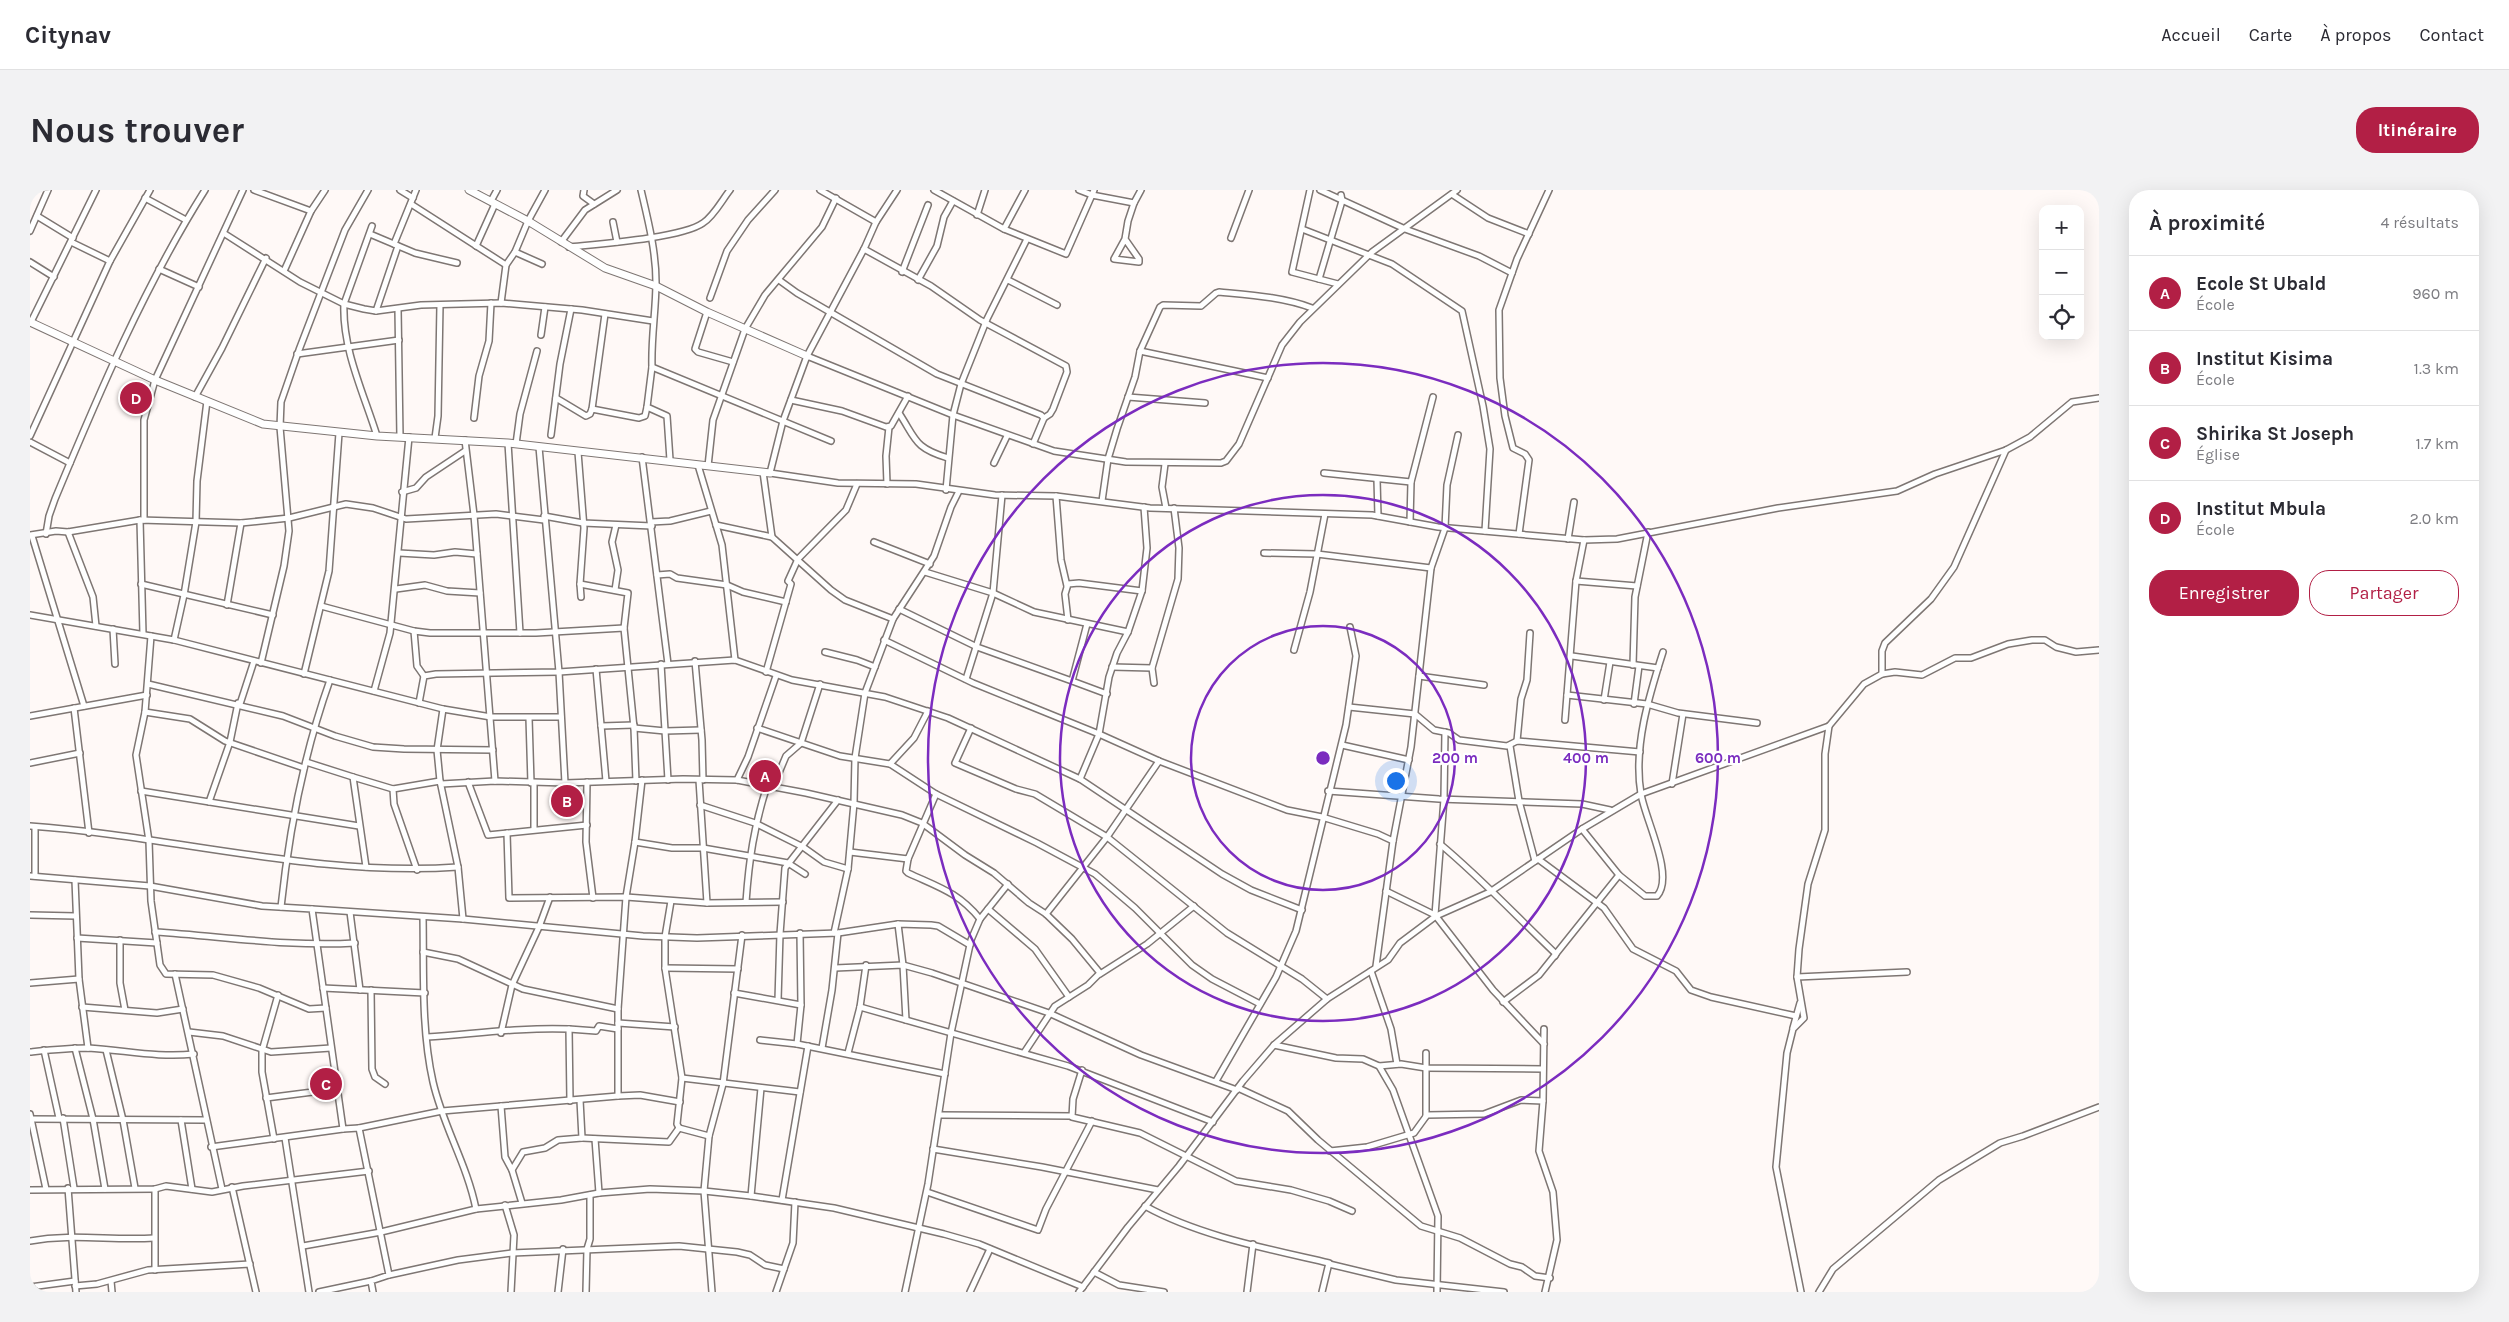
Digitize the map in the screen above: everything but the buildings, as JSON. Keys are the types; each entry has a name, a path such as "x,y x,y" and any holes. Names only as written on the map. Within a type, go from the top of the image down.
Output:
{"street":[{"path":"30,231 48,190"},
{"path":"96,190 30,322 155,380 254,422 280,427 377,436 512,443 578,452 670,460 766,472 826,482 916,484 946,490 1002,495 1056,496 1144,507 1378,516 1445,528 1584,540 1617,539 1778,508 1880,495 2006,450 2030,437 2072,402 2099,398"},
{"path":"30,436 72,340 110,261 150,190"},
{"path":"46,534 49,516 114,360 159,269 205,190"},
{"path":"143,634 141,584 144,420 155,380 225,234 243,190"},
{"path":"254,190 311,210"},
{"path":"284,271 311,210 325,190"},
{"path":"261,663 284,566 289,518 280,427 281,402 297,354 345,230 368,190"},
{"path":"400,190 413,198"},
{"path":"376,311 396,245 416,190"},
{"path":"469,190 528,221 606,268 656,286 707,312 807,356 953,415 1007,436 1054,451 1108,459 1165,464 1208,465 1226,461 1239,444 1282,345 1312,308 1370,254 1455,192 1488,218 1529,234"},
{"path":"476,246 497,190"},
{"path":"501,303 506,265 515,252 528,221 545,190"},
{"path":"584,190 583,196 594,204"},
{"path":"561,242 585,210 617,190"},
{"path":"592,409 639,418 645,416 652,367 656,286 652,236 641,190"},
{"path":"569,247 652,236 702,224 730,190"},
{"path":"710,298 726,251 748,220 775,190"},
{"path":"820,190 876,222"},
{"path":"772,537 766,472 783,421 807,356 832,312 876,222 897,190"},
{"path":"934,190 1004,229 1066,254 1093,192"},
{"path":"977,215 985,190"},
{"path":"1004,229 1025,190"},
{"path":"1079,190 1134,203"},
{"path":"1125,239 1139,259 1139,262 1114,258 1125,239 1128,221 1141,190"},
{"path":"1231,238 1249,190"},
{"path":"1310,190 1292,272 1338,284"},
{"path":"1320,190 1405,229 1479,256 1512,273"},
{"path":"1519,534 1529,460 1525,454 1513,448 1505,416 1500,378 1499,310 1512,273 1549,190"},
{"path":"145,198 186,220"},
{"path":"708,466 712,429 720,396 745,329 765,295 822,226 836,198"},
{"path":"1318,279 1341,198"},
{"path":"918,280 937,246 944,217 953,201"},
{"path":"411,204 506,265"},
{"path":"902,272 928,204"},
{"path":"37,216 72,240 110,261"},
{"path":"613,222 617,242"},
{"path":"372,226 344,304 349,347 377,436"},
{"path":"1302,230 1370,254 1392,264 1462,311 1484,406 1490,448 1485,531"},
{"path":"225,234 322,293 344,304 376,311 398,310 421,305 501,303 571,309 653,321"},
{"path":"370,234 422,255 457,263"},
{"path":"946,490 953,415 961,384 985,323 1027,239"},
{"path":"864,249 918,280 985,323 1066,366 1067,372 1053,409 1044,418 1033,444"},
{"path":"515,252 542,264"},
{"path":"195,396 222,348 266,258"},
{"path":"30,262 54,277"},
{"path":"159,269 199,287"},
{"path":"779,280 937,374 1044,418"},
{"path":"1008,280 1057,305"},
{"path":"1102,501 1108,459 1135,378 1140,351 1163,305 1201,306 1216,292 1219,292 1260,295 1272,299 1297,302 1312,308"},
{"path":"474,418 478,376 489,341 491,304"},
{"path":"435,438 438,416 440,305"},
{"path":"541,335 545,307"},
{"path":"551,435 571,309"},
{"path":"398,310 400,437"},
{"path":"707,312 695,349 698,352 733,362"},
{"path":"556,398 586,416 590,414 606,314"},
{"path":"297,354 399,340"},
{"path":"520,633 513,517 512,443 537,351"},
{"path":"1140,351 1268,378"},
{"path":"652,367 831,441"},
{"path":"887,484 886,456 889,427 908,396"},
{"path":"1128,397 1205,403"},
{"path":"1410,522 1411,482 1433,397"},
{"path":"791,400 842,412 880,426 889,427"},
{"path":"174,640 184,595 196,522 197,481 207,401"},
{"path":"647,407 667,416 670,460"},
{"path":"899,413 913,439 924,449 948,458"},
{"path":"304,674 330,571 336,507 339,432"},
{"path":"1376,966 1393,841 1409,760 1431,568 1445,528 1447,485 1458,435"},
{"path":"994,463 1007,436"},
{"path":"374,691 390,638 399,553 402,492 409,437"},
{"path":"465,440 474,515 495,781"},
{"path":"30,442 70,463"},
{"path":"539,446 544,518 560,672 565,783"},
{"path":"1882,674 1882,651 1885,643 1931,599 1954,567 2006,450"},
{"path":"402,492 416,488 426,477 465,451"},
{"path":"578,452 583,523 581,597"},
{"path":"642,457 668,664"},
{"path":"1165,464 1162,487 1166,508"},
{"path":"698,465 722,545 735,660"},
{"path":"1324,473 1411,482"},
{"path":"1377,479 1378,516"},
{"path":"766,672 791,584 788,581 798,559 846,510 856,484"},
{"path":"822,1048 835,968 836,933 848,869 854,803 855,758 865,693 893,619 930,564 951,507 960,491"},
{"path":"966,679 993,593 1002,495"},
{"path":"1056,496 1068,620"},
{"path":"1568,539 1574,502"},
{"path":"84,706 31,535 64,530 68,532 142,520 241,523 289,518 346,504 361,505 387,512 401,519 474,515 544,518 616,525 670,522 711,511"},
{"path":"1080,779 1099,734 1112,667 1128,632 1142,591 1147,548 1144,507"},
{"path":"1154,683 1152,668 1178,579 1179,548 1174,508"},
{"path":"1294,650 1310,592 1325,514"},
{"path":"227,605 241,523"},
{"path":"614,590 618,570 612,542 616,525"},
{"path":"716,525 772,537 818,579 845,600 893,619"},
{"path":"68,532 93,597 96,626"},
{"path":"1634,704 1637,586 1648,532"},
{"path":"1566,720 1576,581 1584,540"},
{"path":"874,542 930,564"},
{"path":"399,553 434,555 454,552 477,554"},
{"path":"1264,553 1317,554 1431,568"},
{"path":"925,572 993,593 1034,612 1128,632"},
{"path":"657,575 670,574 677,578 727,585 743,592 786,602"},
{"path":"1576,581 1637,586"},
{"path":"1066,586 1071,583 1079,583 1142,591"},
{"path":"141,584 273,615"},
{"path":"580,584 629,594 624,628 639,780 635,842 626,897 618,1009 618,1096"},
{"path":"396,589 425,585 447,591 480,593"},
{"path":"321,606 414,631 483,634 624,628"},
{"path":"899,609 977,648 1107,694"},
{"path":"30,615 174,640 443,709 490,717 561,718"},
{"path":"1072,681 1086,624"},
{"path":"1216,1081 1281,966 1302,910 1328,791 1342,745 1349,707 1356,656 1350,627"},
{"path":"113,629 115,664"},
{"path":"414,631 417,666 424,676 418,703"},
{"path":"1517,741 1521,700 1527,680 1530,633"},
{"path":"151,636 145,712 136,755 149,841 150,886 156,942 164,972 213,975 242,982 309,1009 326,1008"},
{"path":"884,640 1024,705 1099,734 1159,761 1287,810 1322,817 1378,834 1393,841"},
{"path":"303,1246 381,1232 476,1209 505,1205 599,1193 650,1189 704,1191 782,1200 850,1211 919,1228 990,1249 1081,1290 1237,1089 1274,1045 1327,999 1388,960 1400,943 1436,916 1490,892 1582,828 1640,794 1829,726 1864,684 1882,674 1895,672 1922,674 1955,658 1971,658 2008,644 2032,640 2045,640 2056,647 2076,652 2099,650"},
{"path":"825,652 857,660 875,667"},
{"path":"1582,828 1619,875 1645,896 1657,896 1661,892 1663,870 1640,794 1640,752 1647,704 1663,652"},
{"path":"1572,656 1658,668"},
{"path":"424,676 486,672 560,672 735,660 776,676 865,693 928,711 971,728 1080,779 1245,887 1302,910"},
{"path":"209,802 230,742 239,704 254,661"},
{"path":"695,662 701,730 700,805 707,903"},
{"path":"1604,700 1610,662"},
{"path":"661,664 668,780"},
{"path":"1112,667 1152,668"},
{"path":"596,669 606,782"},
{"path":"737,780 748,756 776,676"},
{"path":"1419,676 1484,684"},
{"path":"281,908 286,860 304,768 313,727 330,680"},
{"path":"148,684 239,704 373,747 494,750"},
{"path":"773,787 786,756 801,743 820,684"},
{"path":"30,716 147,695"},
{"path":"1567,695 1647,704 1683,714 1757,723"},
{"path":"1349,707 1415,714 1434,730 1445,732 1459,740 1510,746 1517,741 1640,752"},
{"path":"74,708 89,833"},
{"path":"443,709 437,750 441,782 458,867 463,919"},
{"path":"890,764 914,738 928,711"},
{"path":"145,712 190,719 230,742 304,768"},
{"path":"1672,784 1683,714"},
{"path":"529,718 534,829"},
{"path":"601,726 634,726 665,731 701,730"},
{"path":"1793,1029 1804,1018 1797,977 1808,884 1824,830 1825,754 1829,726"},
{"path":"757,728 840,756 890,764 936,794 1037,842 1110,885 1192,965 1260,1004"},
{"path":"971,728 956,762 1016,789 1035,794 1107,837 1247,947 1281,966 1327,999"},
{"path":"1436,916 1444,799 1445,732"},
{"path":"1342,745 1409,760"},
{"path":"1510,746 1520,801 1536,860 1597,902 1607,912 1633,949 1676,971 1691,990 1711,997 1796,1016"},
{"path":"30,763 80,753"},
{"path":"1046,914 1107,837 1159,761"},
{"path":"306,762 393,789 441,782 565,783 639,780 737,780 854,803 902,815 922,823 1008,884 1046,914 1072,939 1100,974"},
{"path":"353,777 366,867"},
{"path":"468,782 488,835 587,824"},
{"path":"587,782 586,842 593,898"},
{"path":"746,902 749,856 755,823 767,786"},
{"path":"393,789 394,804 417,870"},
{"path":"141,791 359,826"},
{"path":"1328,791 1444,799 1582,804 1610,810"},
{"path":"936,794 922,823 908,859 906,871 947,889 968,904 980,920"},
{"path":"778,1000 784,874 788,863 838,800"},
{"path":"700,805 755,823 803,846 824,862 848,869"},
{"path":"458,867 417,870 286,860 32,827 32,876 150,886 281,908 463,919 624,934 697,938 836,933 898,924 938,926 970,946"},
{"path":"506,833 509,898 626,897 707,903 783,902"},
{"path":"635,842 672,848 703,848 788,863 805,874"},
{"path":"1440,844 1472,871 1490,892 1555,956"},
{"path":"850,852 908,859"},
{"path":"1503,1002 1538,975 1619,875"},
{"path":"75,880 82,1007 88,1048"},
{"path":"905,1292 927,1192 951,1033 970,946 980,920 1008,884"},
{"path":"1386,891 1436,916 1503,1002 1544,1044"},
{"path":"501,1033 512,985 539,927 550,897"},
{"path":"671,901 665,937 665,968 676,1027 682,1078 677,1124 679,1128"},
{"path":"1024,1053 1049,1013 1100,974 1160,933 1194,906"},
{"path":"312,909 343,1129"},
{"path":"988,909 1035,949 1069,997"},
{"path":"350,912 360,990"},
{"path":"30,915 76,916"},
{"path":"423,917 427,1037 433,1082 442,1111 463,1162 476,1209"},
{"path":"898,924 903,965 906,1020"},
{"path":"155,932 318,944 355,943"},
{"path":"796,1044 801,1005 800,933"},
{"path":"712,1292 704,1191 708,1136 723,1084 742,935"},
{"path":"77,938 156,942"},
{"path":"120,940 121,988 125,1010"},
{"path":"424,952 458,960 512,985 618,1009"},
{"path":"835,968 866,965 903,965 1049,1013 1141,1055 1216,1081 1287,1110 1330,1151 1420,1226 1460,1238 1510,1264 1522,1267 1534,1276 1550,1278"},
{"path":"848,1053 860,1007 866,965"},
{"path":"665,968 738,969"},
{"path":"1371,971 1391,1029 1397,1064"},
{"path":"1797,977 1907,972"},
{"path":"175,974 194,1054 205,1120 222,1190"},
{"path":"30,983 80,979"},
{"path":"323,988 425,993"},
{"path":"371,990 373,1074 385,1084"},
{"path":"734,993 801,1005"},
{"path":"274,1139 266,1098 262,1050 278,995"},
{"path":"1800,1002 1793,1029 1784,1082 1776,1171 1802,1292"},
{"path":"82,1007 157,1013 183,1009"},
{"path":"860,1007 1082,1070 1213,1122"},
{"path":"427,1037 501,1033 540,1028 596,1031 599,1026 676,1027"},
{"path":"570,1029 570,1101"},
{"path":"1544,1029 1543,1102 1539,1151 1553,1192 1557,1216 1557,1244 1545,1292"},
{"path":"189,1032 223,1036 262,1050 282,1052 331,1048"},
{"path":"760,1040 822,1048 945,1074"},
{"path":"1274,1045 1336,1058 1363,1059 1379,1066 1397,1064 1426,1068 1543,1069"},
{"path":"782,1200 808,1046"},
{"path":"75,1048 93,1119 106,1189"},
{"path":"30,1052 88,1048 154,1055 194,1054"},
{"path":"44,1050 61,1118 74,1188"},
{"path":"106,1050 123,1120 135,1188"},
{"path":"1330,1151 1367,1147 1415,1133 1426,1116 1426,1053"},
{"path":"1379,1066 1393,1090 1438,1216 1437,1289"},
{"path":"1071,1116 1076,1087 1082,1070"},
{"path":"682,1078 800,1092"},
{"path":"751,1196 761,1088"},
{"path":"266,1098 336,1089"},
{"path":"211,1146 359,1128 442,1111 640,1095 680,1102"},
{"path":"580,1100 582,1138"},
{"path":"1426,1116 1484,1114 1521,1100 1543,1102"},
{"path":"500,1106 506,1157 522,1203"},
{"path":"1819,1292 1833,1269 1939,1180 1995,1145 2099,1107"},
{"path":"939,1115 1071,1116 1138,1132 1234,1180 1291,1190 1329,1201 1352,1211"},
{"path":"46,1190 31,1117 205,1120"},
{"path":"181,1120 192,1189"},
{"path":"927,1192 1036,1230 1092,1121"},
{"path":"359,1128 390,1275"},
{"path":"679,1128 708,1136"},
{"path":"512,1170 522,1152 545,1148 558,1140 582,1138 669,1142 679,1128"},
{"path":"285,1138 297,1227 303,1246 309,1292"},
{"path":"595,1139 599,1193"},
{"path":"934,1149 1158,1190"},
{"path":"30,1190 68,1188 156,1189 166,1186 212,1192 232,1187 291,1179 369,1171"},
{"path":"232,1187 256,1292"},
{"path":"68,1188 75,1286"},
{"path":"155,1270 156,1189"},
{"path":"586,1292 587,1249 590,1239 590,1195"},
{"path":"776,1292 793,1243 795,1202"},
{"path":"505,1205 514,1235 511,1292"},
{"path":"1145,1206 1185,1224 1371,1275 1437,1289 1504,1292"},
{"path":"30,1241 70,1236 133,1240 154,1238"},
{"path":"1248,1292 1254,1244"},
{"path":"319,1292 458,1260 563,1249 679,1246 748,1254 765,1265 784,1269"},
{"path":"558,1292 563,1249"},
{"path":"970,1292 990,1249"},
{"path":"30,1287 75,1286 111,1281 129,1274 155,1270 250,1264"},
{"path":"1322,1292 1329,1264"},
{"path":"1094,1272 1122,1285 1164,1292"},
{"path":"111,1281 112,1292"},
{"path":"371,1281 374,1292"}],"place":[{"name":"Institut Mbula","path":"136,398"},
{"name":"Ecole St Ubald","path":"765,776"},
{"name":"Institut Kisima","path":"567,801"},
{"name":"Shirika St Joseph","path":"326,1084"}]}
